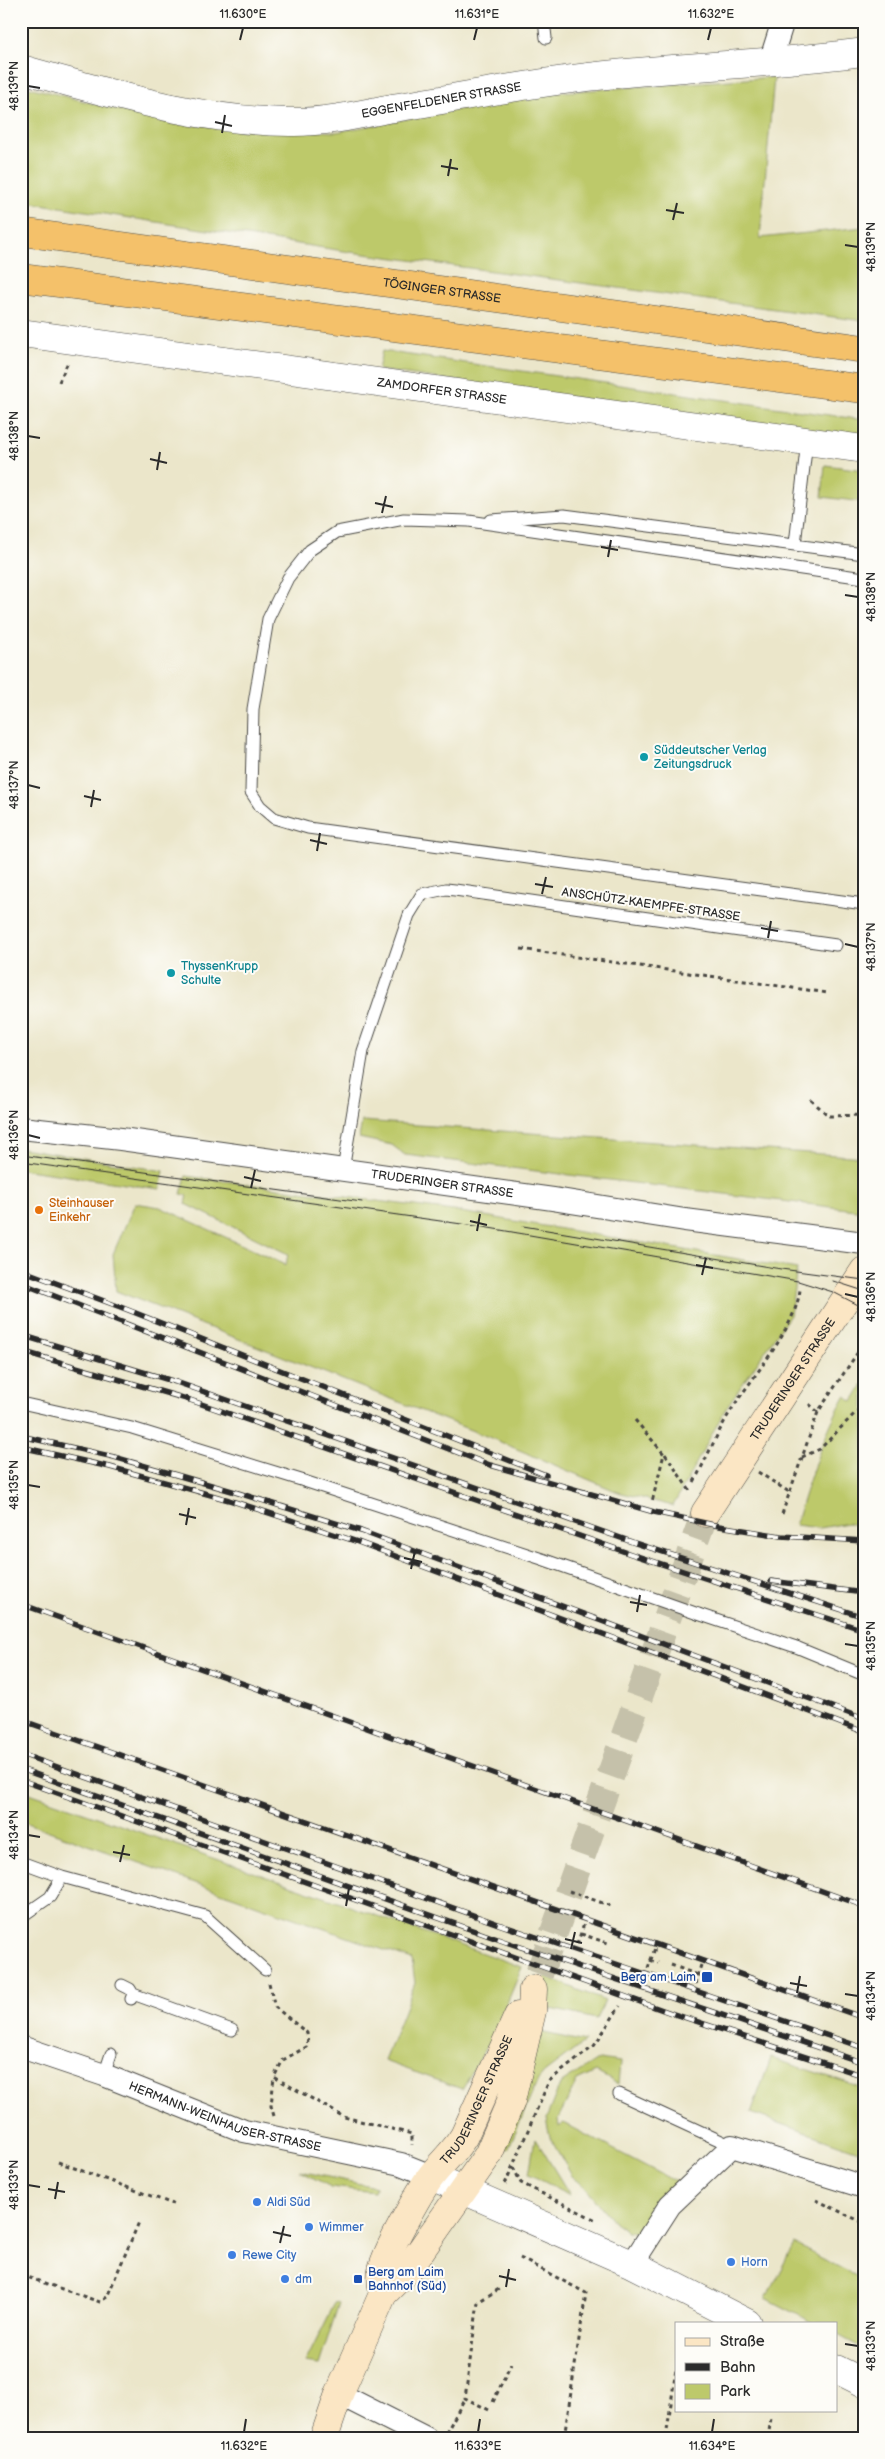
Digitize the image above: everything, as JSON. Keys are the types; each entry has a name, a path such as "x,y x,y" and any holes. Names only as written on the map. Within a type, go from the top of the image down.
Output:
{"highway":[{"name":"TÖGINGER STRASSE","path":"21,232 864,349"},
{"path":"21,278 864,389"}],"main road":[{"name":"TRUDERINGER STRASSE","path":"696,1506 864,1272"},
{"name":"TRUDERINGER STRASSE","path":"431,2176 457,2149 522,2006 536,1981 532,2011 511,2100 488,2154 464,2191"},
{"path":"382,2294 381,2271 413,2205 431,2176"},
{"path":"324,2438 339,2394 382,2294 407,2270 464,2191"}],"street":[{"path":"770,62 782,21"},
{"name":"EGGENFELDENER STRASSE","path":"21,69 174,108 214,115 294,122 332,119 556,81 653,70 770,62 864,52"},
{"name":"ZAMDORFER STRASSE","path":"21,333 864,449"},
{"name":"TRUDERINGER STRASSE","path":"21,1128 121,1139 553,1199 685,1220 864,1243"},
{"name":"HERMANN-WEINHAUSER-STRASSE","path":"21,2047 104,2075 244,2130 401,2164 431,2176"},
{"path":"632,2264 670,2205 732,2146 864,2187"},
{"name":"TRUDERINGER STRASSE","path":"431,2176 632,2264 745,2322"},
{"path":"838,2370 864,2383"},
{"path":"339,2394 436,2436"}],"lane":[{"path":"544,21 546,38"},
{"path":"795,544 807,441"},
{"path":"864,554 564,515 469,521 404,519 337,532 310,550 288,578 268,619 253,709 251,792 260,806 274,818 308,828 864,904"},
{"path":"469,521 864,578"},
{"name":"ANSCHÜTZ-KAEMPFE-STRASSE","path":"343,1170 363,1051 409,916 422,894 446,889 836,945"},
{"path":"21,1403 132,1428 301,1480 542,1558 796,1647 864,1675"},
{"path":"21,1862 62,1877 205,1916 265,1970"},
{"path":"21,1916 50,1897 62,1877"},
{"path":"122,1985 130,1989 132,1997 232,2030"},
{"path":"104,2075 111,2054"},
{"path":"619,2094 732,2146"}],"path":[{"path":"59,382 71,355"},
{"path":"521,949 828,992"},
{"path":"810,1100 829,1116 864,1115"},
{"path":"690,1491 726,1418 788,1326 798,1307 800,1290"},
{"path":"782,1514 818,1412 864,1343"},
{"path":"809,1404 818,1412"},
{"path":"802,1457 820,1449 864,1404"},
{"path":"635,1420 664,1454 690,1491 696,1506"},
{"path":"652,1502 664,1454"},
{"path":"569,1891 614,1907"},
{"path":"577,1944 584,1924"},
{"path":"581,1934 608,1943"},
{"path":"648,1968 654,1948"},
{"path":"650,1960 658,1963"},
{"path":"671,1966 698,1975"},
{"path":"695,1984 701,1966"},
{"path":"265,1970 275,2007 307,2033 308,2046 282,2060 274,2077 271,2106 274,2113"},
{"path":"508,2175 549,2081 594,2046 620,2006"},
{"path":"274,2077 344,2117 412,2134 412,2148"},
{"path":"58,2162 173,2204"},
{"path":"513,2166 521,2183 599,2221"},
{"path":"816,2200 864,2223"},
{"path":"21,2275 100,2302 107,2297 138,2222"},
{"path":"520,2258 586,2293 564,2438"},
{"path":"436,2436 465,2398 478,2302 499,2289"},
{"path":"493,2402 511,2364"},
{"path":"666,2438 675,2376"},
{"path":"465,2398 489,2410"},
{"path":"768,2438 771,2418"}],"green space":[{"path":"774,77 760,238 864,227 864,321 350,252 21,201 21,85 173,124 336,132 548,93"},
{"path":"382,351 864,420 864,438 378,370"},
{"path":"825,465 864,470 864,502 822,497"},
{"path":"362,1121 864,1157 864,1211 405,1155 392,1145 359,1138"},
{"path":"21,1148 164,1171 160,1189 21,1169"},
{"path":"186,1176 461,1212 797,1269 790,1315 726,1408 673,1506 618,1492 491,1438 116,1291 113,1254 135,1203 160,1207 286,1265 288,1254 186,1204 188,1195 181,1194"},
{"path":"864,1383 864,1527 848,1523 820,1528 795,1525 829,1427 845,1396 853,1401"},
{"path":"21,1790 522,1967 494,2035 462,2089 384,2061 415,1983 412,1960 21,1821"},
{"path":"545,1976 605,2001 596,2019 547,2008 540,2032 585,2042 544,2073 538,2080 508,2149 502,2148 537,2013"},
{"path":"771,2058 864,2088 864,2153 751,2113"},
{"path":"599,2059 620,2062 618,2084 596,2072 577,2081 558,2119 559,2127 563,2123 682,2185 638,2233 627,2231 614,2222 584,2186 572,2176 550,2138 546,2119 560,2084"},
{"path":"535,2138 570,2195 529,2174"},
{"path":"300,2171 375,2187 374,2192 331,2187"},
{"path":"794,2244 864,2280 864,2349 838,2335 838,2322 812,2322 766,2298"},
{"path":"336,2301 339,2303 319,2365 305,2363"}],"tunnel":[{"path":"539,1974 705,1513"}],"tram line":[{"path":"21,1155 362,1202"},
{"path":"21,1162 483,1227 798,1281 833,1292 864,1308"},
{"path":"523,1226 781,1269 864,1280"},
{"path":"833,1281 864,1291"}],"railway":[{"path":"21,1270 123,1308 546,1475"},
{"path":"21,1283 490,1465 654,1512 719,1526 781,1536 864,1541"},
{"path":"21,1335 176,1382 635,1543 864,1617"},
{"path":"21,1351 190,1400 631,1554 864,1630"},
{"path":"21,1436 114,1457 361,1531 864,1719"},
{"path":"21,1447 110,1467 229,1500 358,1542 864,1732"},
{"path":"771,1581 864,1593"},
{"path":"21,1604 864,1906"},
{"path":"21,1720 864,2018"},
{"path":"21,1754 504,1926 864,2048"},
{"path":"21,1769 506,1942 864,2063"},
{"path":"21,1780 674,2014 864,2076"}],"place":[{"name":"Süddeutscher Verlag Zeitungsdruck","path":"644,757"},
{"name":"ThyssenKrupp Schulte","path":"171,973"},
{"name":"Steinhauser Einkehr","path":"39,1210"},
{"name":"Berg am Laim","path":"707,1977"},
{"name":"Aldi Süd","path":"257,2202"},
{"name":"Wimmer","path":"309,2227"},
{"name":"Rewe City","path":"232,2255"},
{"name":"Horn","path":"731,2262"},
{"name":"dm","path":"285,2279"},
{"name":"Berg am Laim Bahnhof (Süd)","path":"358,2279"}]}
